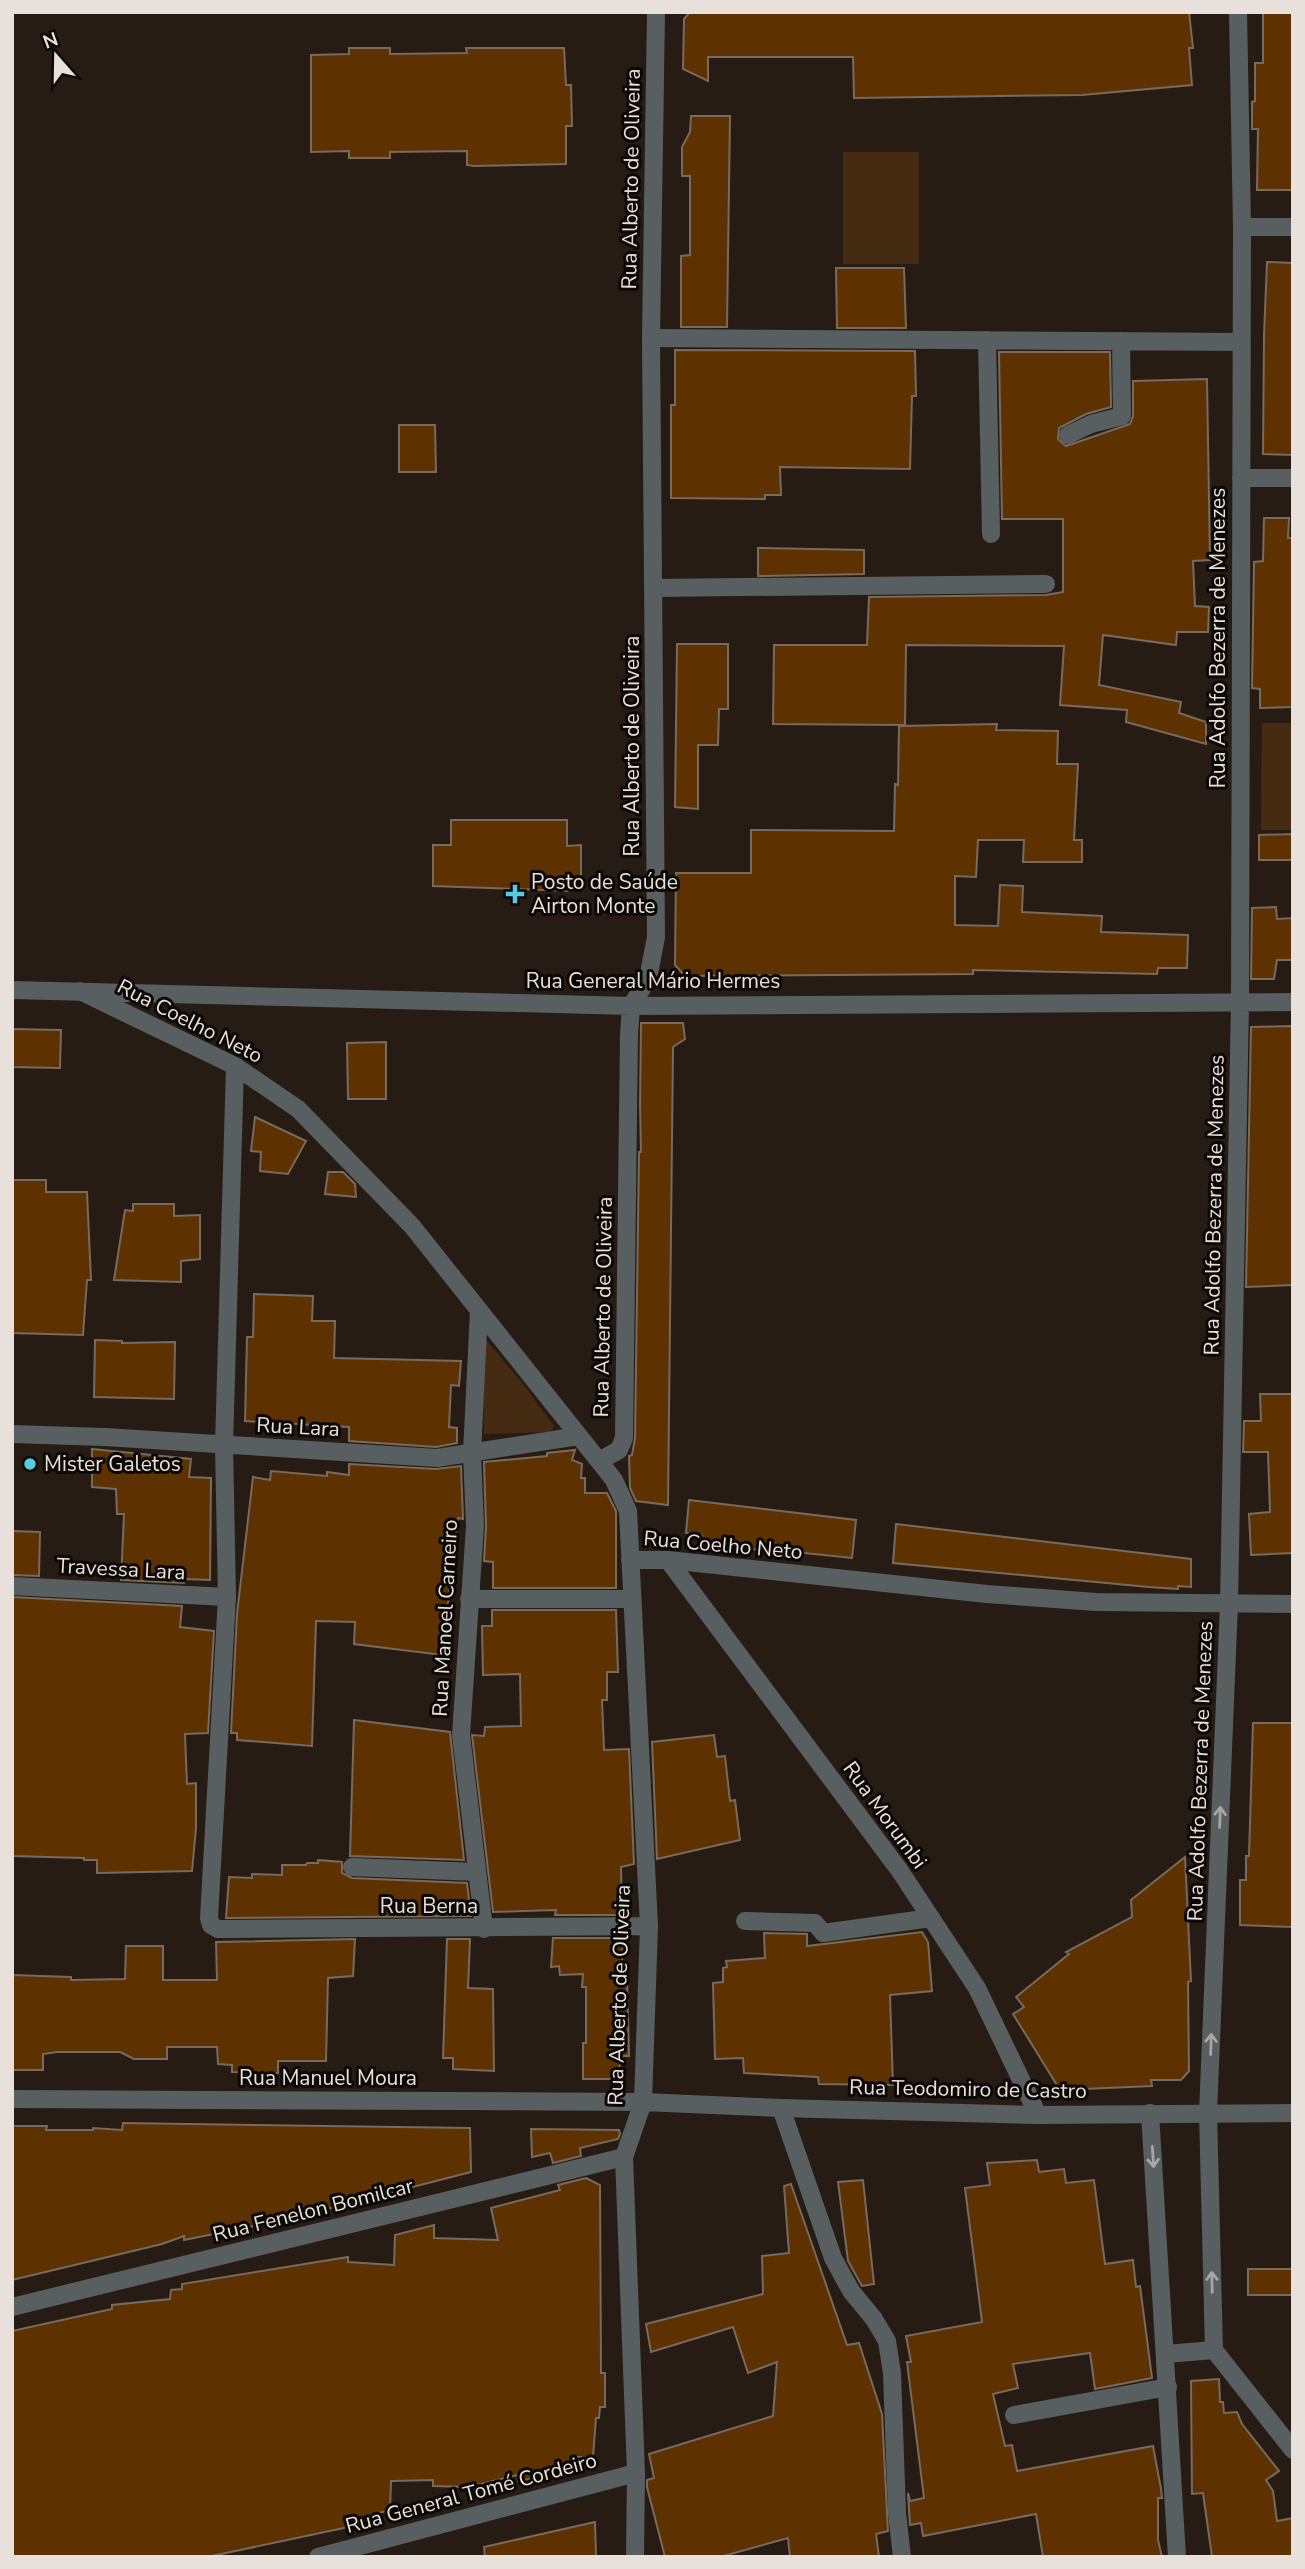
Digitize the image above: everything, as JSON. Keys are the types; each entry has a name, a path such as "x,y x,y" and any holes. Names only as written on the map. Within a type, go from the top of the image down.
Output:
{"street":[{"name":"Rua Alberto de Oliveira","path":"599,1461 619,1450 624,1438 631,1006 648,979 656,937 651,338 656,12"},
{"name":"Rua Adolfo Bezerra de Menezes","path":"1214,2350 1208,2113 1229,1604 1240,1002 1242,228 1238,12"},
{"path":"1242,228 1293,227"},
{"path":"651,338 1241,342"},
{"path":"987,340 991,534"},
{"path":"1068,435 1091,424 1122,416 1121,341"},
{"path":"1241,478 1293,478"},
{"path":"653,588 1046,584"},
{"name":"Rua General Mário Hermes","path":"12,990 631,1006 1293,1002"},
{"name":"Rua Coelho Neto","path":"80,991 235,1066 298,1109 412,1226 614,1480 628,1511 630,1560 668,1560 987,1594 1096,1602 1293,1604"},
{"path":"227,1597 224,1445 235,1066"},
{"name":"Rua Manoel Carneiro","path":"479,1310 472,1453 475,1526 461,1735 484,1929"},
{"name":"Rua Lara","path":"12,1434 105,1437 437,1458 579,1436"},
{"name":"Rua Alberto de Oliveira","path":"630,1560 649,1926 643,2102 624,2157 636,2473 635,2557"},
{"name":"Rua Morumbi","path":"668,1560 900,1871 977,1989 1038,2115"},
{"name":"Travessa Lara","path":"12,1586 227,1597"},
{"name":"Rua Berna","path":"227,1597 209,1918 211,1925 218,1929 649,1926"},
{"path":"469,1599 632,1599"},
{"path":"352,1867 477,1872"},
{"path":"745,1921 815,1923 823,1933 930,1918"},
{"name":"Rua Manuel Moura","path":"12,2099 643,2102"},
{"name":"Rua Teodomiro de Castro","path":"643,2102 1038,2115 1293,2113"},
{"path":"781,2108 833,2258 851,2291 874,2319 887,2341 892,2373 897,2513 902,2557"},
{"path":"1150,2113 1177,2557"},
{"name":"Rua Fenelon Bomilcar","path":"12,2307 624,2157"},
{"path":"1166,2354 1214,2350 1293,2450"},
{"path":"1014,2415 1168,2387"},
{"name":"Rua General Tomé Cordeiro","path":"318,2557 636,2473"}],"shaded area":[{"path":"843,152 919,152 919,264 843,264"},
{"path":"1262,723 1293,723 1293,830 1261,830"},
{"path":"482,1335 554,1426 550,1432 484,1434"}],"building":[{"path":"690,12 1189,12 1193,48 1189,48 1192,85 1082,95 854,98 853,57 708,57 708,81 683,69 684,19"},
{"path":"1263,12 1292,12 1293,190 1257,190 1258,129 1252,129 1252,102 1255,101 1255,63 1263,63"},
{"path":"349,48 390,48 390,54 467,53 466,48 564,48 566,85 571,85 572,126 566,126 566,164 474,166 467,165 467,151 390,152 390,158 349,158 349,151 311,152 311,55 349,54"},
{"path":"691,116 730,116 727,327 681,327 681,256 690,255 690,176 682,176 682,147 690,132"},
{"path":"1267,262 1293,263 1293,455 1263,454"},
{"path":"836,268 904,268 906,328 837,328"},
{"path":"675,350 915,351 916,396 912,396 910,469 780,467 781,495 765,495 765,499 671,498 671,405 675,405"},
{"path":"999,352 1110,352 1111,407 1086,414 1059,428 1058,439 1066,446 1130,424 1133,416 1133,381 1207,379 1210,560 1193,561 1195,606 1209,607 1208,632 1177,632 1176,645 1103,635 1099,685 1181,702 1179,713 1206,722 1206,744 1126,722 1127,710 1060,705 1064,646 906,645 905,725 773,724 774,645 867,645 869,597 1046,595 1063,592 1063,519 1002,519"},
{"path":"399,425 435,425 436,472 399,472"},
{"path":"1264,518 1289,518 1288,538 1293,538 1293,707 1260,708 1260,689 1252,688 1254,562 1263,561"},
{"path":"758,548 864,550 864,574 758,576"},
{"path":"677,644 728,644 728,709 719,709 718,745 698,745 698,809 675,807"},
{"path":"997,724 996,730 1058,731 1057,764 1078,764 1074,840 1082,840 1082,862 1023,862 1024,840 978,840 976,877 955,876 955,925 998,926 1000,885 1023,886 1022,912 1102,916 1101,932 1188,935 1187,968 1158,968 1157,974 973,970 973,974 685,976 675,965 676,873 751,873 751,830 894,831 899,726"},
{"path":"451,820 567,820 567,846 581,845 581,886 570,886 570,891 433,886 433,845 451,845"},
{"path":"1293,834 1293,860 1259,860 1259,835"},
{"path":"1276,907 1277,919 1293,918 1293,960 1277,960 1274,979 1251,979 1252,908"},
{"path":"641,1023 683,1023 685,1039 673,1047 668,1505 636,1501 630,1488 629,1456 632,1455 635,1438"},
{"path":"1293,1026 1293,1285 1246,1287 1251,1027"},
{"path":"12,1029 61,1030 60,1068 12,1067"},
{"path":"386,1042 386,1099 348,1099 347,1043"},
{"path":"255,1117 306,1141 288,1174 260,1171 261,1152 251,1151"},
{"path":"328,1172 343,1172 355,1184 356,1197 325,1194"},
{"path":"12,1180 46,1180 46,1192 87,1192 91,1280 87,1280 83,1335 12,1333"},
{"path":"133,1204 174,1204 174,1216 200,1215 200,1259 181,1261 181,1282 114,1280 125,1210 133,1211"},
{"path":"254,1294 313,1296 312,1321 335,1321 334,1358 461,1361 459,1386 451,1385 449,1427 457,1428 457,1443 436,1447 349,1441 349,1427 245,1421 247,1337 253,1337"},
{"path":"95,1340 122,1343 175,1342 174,1399 94,1397"},
{"path":"1260,1394 1293,1394 1293,1553 1251,1555 1249,1514 1270,1512 1268,1452 1243,1452 1244,1421 1261,1421"},
{"path":"92,1449 191,1459 189,1477 211,1478 210,1580 185,1579 184,1583 121,1580 124,1514 117,1514 116,1489 92,1487"},
{"path":"575,1450 572,1460 582,1464 581,1478 585,1478 585,1493 607,1493 616,1511 616,1588 493,1588 493,1562 484,1561 484,1462 547,1456 547,1453"},
{"path":"349,1464 436,1469 461,1466 463,1519 458,1518 442,1655 354,1644 355,1622 316,1621 312,1746 237,1740 237,1733 231,1733 237,1614 253,1477 270,1480 271,1471 327,1476 327,1472 349,1475"},
{"path":"689,1500 856,1520 852,1558 701,1543 702,1535 686,1533"},
{"path":"896,1524 1191,1559 1191,1587 1149,1587 893,1563"},
{"path":"12,1531 40,1532 39,1576 12,1575"},
{"path":"12,1597 182,1606 180,1627 214,1631 208,1733 185,1734 187,1784 196,1783 192,1871 97,1873 97,1860 12,1856"},
{"path":"492,1610 616,1610 618,1672 607,1672 607,1700 602,1700 604,1750 629,1749 634,1864 621,1867 622,1915 555,1915 556,1910 493,1912 472,1735 484,1736 485,1727 521,1726 520,1674 483,1675 482,1626 492,1626"},
{"path":"354,1720 450,1732 464,1860 350,1856"},
{"path":"1253,1723 1293,1723 1293,1927 1240,1925 1240,1880 1246,1880 1246,1856 1249,1856"},
{"path":"714,1735 717,1757 725,1756 730,1801 735,1800 740,1840 657,1859 652,1742"},
{"path":"1185,1857 1191,1981 1188,1982 1189,2071 1181,2080 1151,2080 1152,2086 1060,2090 1013,2014 1024,2007 1016,1997 1069,1954 1066,1952 1132,1917 1131,1900"},
{"path":"318,1860 342,1862 342,1873 352,1878 467,1883 471,1916 226,1918 229,1877 252,1878 252,1874 282,1875 282,1865 306,1865 318,1863"},
{"path":"922,1932 928,1942 932,1991 890,1995 893,2085 819,2084 818,2077 744,2073 743,2058 715,2059 713,1983 723,1982 726,1961 765,1958 764,1933 807,1934 807,1946"},
{"path":"553,1938 623,1938 622,1964 625,1964 627,1978 629,2056 623,2056 615,2079 583,2079 586,1987 582,1987 583,1974 560,1975 559,1966 551,1967"},
{"path":"355,1939 353,1976 328,1978 326,2061 278,2061 278,2073 232,2072 232,2065 218,2064 217,2047 167,2047 167,2059 134,2059 120,2052 57,2052 43,2054 43,2070 12,2070 12,1975 71,1977 71,1980 125,1979 126,1946 163,1946 163,1980 217,1980 216,1942"},
{"path":"447,1939 470,1939 468,1988 493,1989 494,2071 453,2069 453,2058 443,2058"},
{"path":"123,2123 470,2128 471,2172 280,2221 258,2222 258,2225 184,2240 184,2236 162,2244 12,2280 12,2126 47,2126 46,2130 122,2130"},
{"path":"531,2129 619,2130 620,2134 618,2139 580,2148 581,2156 553,2163 550,2153 532,2157"},
{"path":"1037,2160 1039,2172 1064,2169 1066,2183 1094,2180 1105,2264 1133,2260 1136,2287 1140,2286 1152,2378 1095,2389 1090,2353 1013,2364 1018,2388 993,2394 1005,2446 1012,2445 1017,2471 1153,2446 1162,2498 1158,2498 1158,2540 1162,2557 1043,2557 1036,2514 923,2536 921,2523 910,2525 908,2493 910,2501 924,2498 906,2336 982,2322 965,2188 990,2185 987,2163"},
{"path":"586,2178 600,2185 601,2373 605,2373 605,2407 600,2407 599,2418 596,2418 593,2457 575,2457 575,2462 539,2472 536,2478 518,2481 517,2475 469,2487 433,2486 433,2480 391,2481 390,2510 357,2519 358,2525 207,2557 12,2557 12,2331 112,2309 112,2305 170,2299 171,2290 182,2289 182,2284 348,2257 348,2262 394,2265 395,2235 434,2225 434,2238 498,2240 491,2208 560,2190 558,2185"},
{"path":"863,2180 874,2284 862,2286 848,2261 838,2182"},
{"path":"791,2184 847,2345 859,2343 882,2414 888,2531 876,2534 879,2557 790,2557 788,2538 720,2557 665,2557 647,2487 647,2480 654,2478 649,2454 773,2416 777,2362 748,2373 733,2327 651,2352 646,2324 763,2294 762,2256 789,2253 784,2186"},
{"path":"1248,2269 1293,2269 1293,2295 1248,2295"},
{"path":"1219,2379 1220,2402 1223,2402 1224,2413 1237,2412 1242,2424 1279,2471 1266,2480 1273,2491 1277,2521 1293,2518 1293,2557 1212,2557 1203,2493 1192,2494 1191,2381"},
{"path":"595,2522 596,2557 485,2557 484,2547"}],"place":[{"name":"Posto de Saúde Airton Monte","path":"515,894"},
{"name":"Mister Galetos","path":"30,1464"}]}
